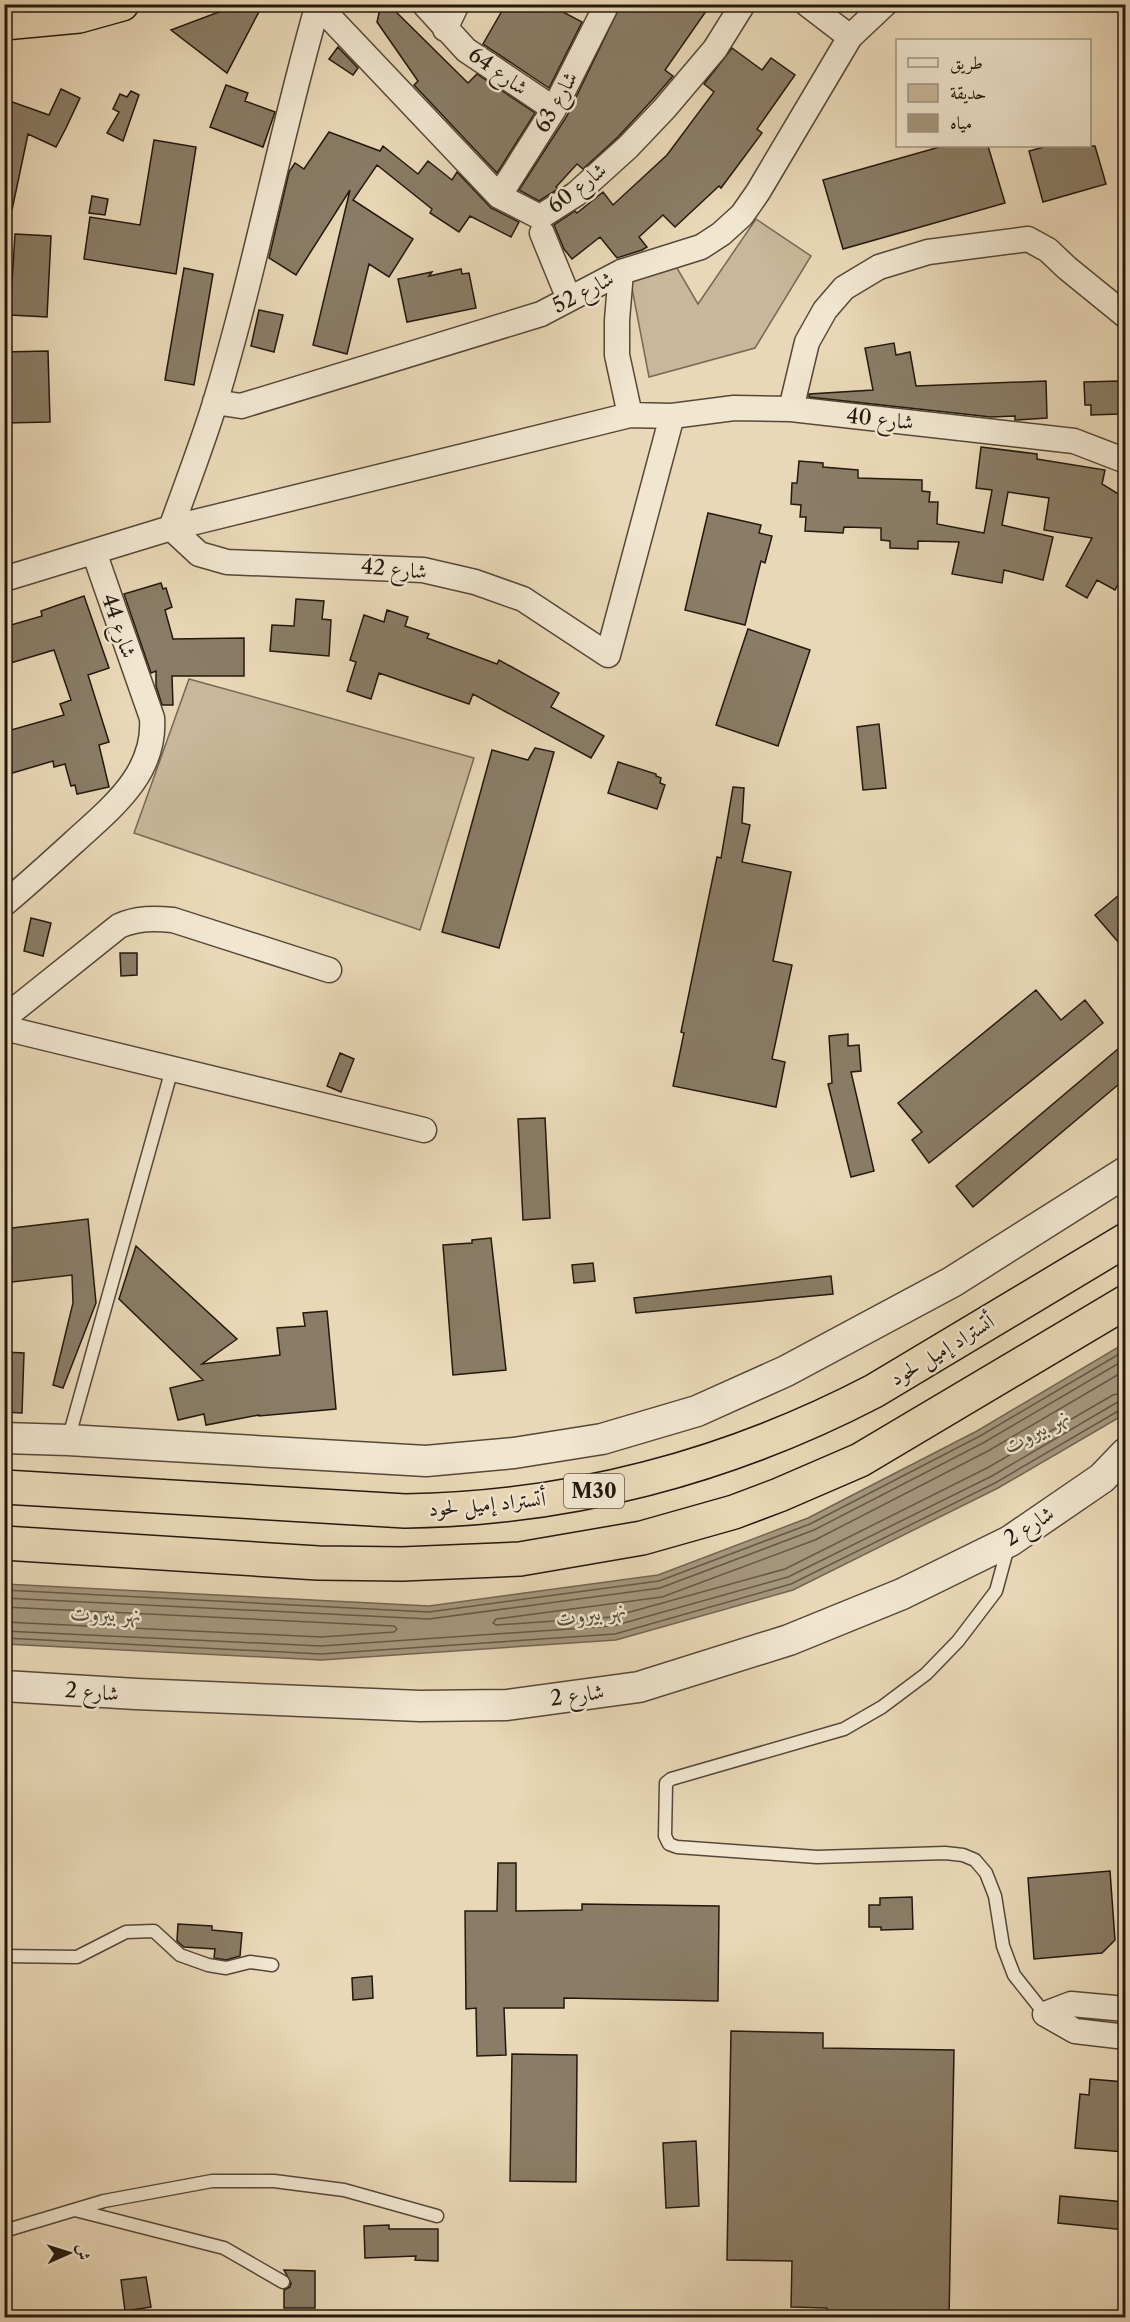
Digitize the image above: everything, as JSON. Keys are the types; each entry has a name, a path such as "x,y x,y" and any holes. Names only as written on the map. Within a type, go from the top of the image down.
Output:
{"highway":[{"path":"4,20 37,4"},
{"path":"4,20 79,16 122,4"},
{"name":"أتستراد إميل لحود","path":"4,1487 405,1511 455,1510 516,1504 612,1488 663,1475 741,1450 831,1414 874,1392 1125,1240"},
{"path":"4,1543 318,1563 402,1564 520,1559 630,1540 679,1529 734,1512 860,1460 1125,1302"}],"street":[{"name":"شارع 64","path":"424,4 466,50 554,109"},
{"path":"445,29 457,4"},
{"name":"شارع 63","path":"499,196 554,109 607,4"},
{"name":"شارع 60","path":"318,5 499,196 540,217 576,194 628,147 716,49 743,4"},
{"path":"807,4 850,37"},
{"name":"شارع 52","path":"215,402 241,406 541,314 621,272 701,247 721,234 742,215 850,37 885,4"},
{"path":"171,528 215,402 263,222 291,99 318,5"},
{"path":"542,233 568,299"},
{"path":"791,409 807,342 825,310 844,288 879,267 928,252 1028,239 1048,250 1125,316"},
{"path":"621,272 617,355 630,415"},
{"name":"شارع 40","path":"4,579 171,528 630,415 672,416 734,408 791,409 1074,441 1125,460"},
{"name":"شارع 42","path":"171,528 199,554 228,561 423,570 475,582 523,599 608,655 672,416"},
{"name":"شارع 44","path":"4,904 117,803 144,766 150,748 153,732 152,718 94,552"},
{"path":"4,1018 119,926 132,920 152,918 173,920 328,970"},
{"path":"4,1028 424,1130"},
{"path":"4,1438 426,1461 514,1453 602,1439 697,1411 786,1371 952,1282 1125,1173"},
{"name":"شارع 2","path":"4,1686 148,1695 420,1706 507,1705 628,1688 789,1640 902,1594 1010,1541 1114,1475 1125,1453"},
{"path":"1046,2014 1071,2004 1125,2009"},
{"path":"1046,2014 1075,2031 1125,2037"}],"lane":[{"path":"68,1440 172,1068"},
{"path":"1010,1541 996,1591 958,1641 926,1674 882,1707 844,1729 671,1779 666,1784 665,1836 669,1844 677,1847 816,1857 945,1853 963,1855 975,1860 986,1873 995,1896 1003,1946 1014,1975 1046,2014"},
{"path":"4,1956 77,1957 126,1932 154,1931 180,1955 208,1965 226,1968 250,1962 272,1965"},
{"path":"4,2231 104,2201 212,2181 274,2181 344,2190 437,2216"},
{"path":"74,2209 224,2248 283,2282"}],"green space":[{"path":"756,219 811,256 755,348 649,377 630,278 677,268 698,304"},
{"path":"189,679 474,758 420,930 134,833"}],"water":[{"name":"نهر بيروت","path":"1125,1343 1125,1414 998,1488 793,1590 616,1640 321,1660 5,1644 5,1584 429,1606 658,1575 808,1518 977,1431"}],"building":[{"path":"240,4 263,4 227,73 171,30"},
{"path":"381,4 388,4 468,83 477,74 535,113 497,173 414,85 418,81 377,22"},
{"path":"506,4 548,4 582,22 549,88 483,44"},
{"path":"621,4 711,4 665,70 673,76 654,98 618,137 583,169 577,164 556,187 558,189 539,201 519,190 567,116"},
{"path":"338,47 358,68 353,75 329,59"},
{"path":"732,48 762,70 771,58 795,75 757,129 762,133 721,188 719,186 675,227 663,215 639,237 647,247 642,250 617,258 600,237 572,259 564,249 554,225 575,211 577,213 603,192 613,205 667,155 714,92 704,84"},
{"path":"226,85 248,93 245,101 275,112 263,147 210,127"},
{"path":"61,89 80,98 66,128 56,147 28,134 12,210 4,209 4,99 49,115"},
{"path":"131,91 139,95 123,141 107,133 119,112 113,109 120,94 127,97"},
{"path":"329,132 380,151 383,146 418,174 428,161 452,180 457,172 491,208 519,222 511,237 470,216 459,232 430,213 432,209 377,165 353,200 413,239 389,277 369,264 347,354 313,345 350,190 296,275 269,258 289,172 295,163 304,169"},
{"path":"154,140 196,147 176,274 84,259 90,217 140,225"},
{"path":"1095,146 1106,184 1043,202 1029,151 1044,147"},
{"path":"939,147 988,147 1005,203 843,249 823,180"},
{"path":"92,196 108,199 105,215 89,213"},
{"path":"15,234 51,236 47,317 10,315"},
{"path":"184,268 213,274 194,385 165,380"},
{"path":"461,269 462,274 469,273 476,308 407,322 398,279 432,272 429,276"},
{"path":"259,310 283,315 274,352 251,346"},
{"path":"894,343 896,355 910,352 916,386 1046,381 1047,418 1015,420 1015,416 991,417 809,397 809,394 873,390 865,348"},
{"path":"48,351 50,422 4,423 4,352"},
{"path":"1119,381 1120,414 1091,415 1091,405 1085,405 1084,382"},
{"path":"981,447 1037,454 1037,459 1105,470 1102,484 1125,498 1125,571 1115,590 1097,580 1087,598 1066,586 1092,538 1044,530 1049,498 1008,492 1002,525 1053,537 1043,580 1004,570 1002,583 952,574 959,542 918,541 918,549 890,548 890,541 881,540 881,528 844,527 843,533 805,531 806,517 800,517 801,505 791,504 792,483 797,483 799,461 823,463 823,467 858,470 858,478 922,480 922,491 930,492 929,502 938,502 937,524 984,533 992,490 976,488"},
{"path":"708,513 761,525 759,533 772,536 765,563 761,561 745,625 685,610"},
{"path":"161,583 163,589 166,588 172,607 165,610 173,639 244,638 244,676 172,676 173,705 162,705 156,686 156,671 151,673 124,594"},
{"path":"84,596 109,668 88,675 109,742 99,745 109,787 77,794 75,785 71,786 65,764 54,767 53,761 9,774 4,757 4,732 64,715 60,704 71,700 54,650 4,665 4,627 42,616 41,611"},
{"path":"296,599 324,601 322,619 331,620 329,656 270,651 272,625 294,626"},
{"path":"387,610 408,617 405,626 429,634 427,638 497,664 499,660 559,693 551,707 604,736 591,758 473,694 469,704 379,673 371,699 347,691 356,662 350,660 364,615 384,622"},
{"path":"748,629 810,650 778,746 716,725"},
{"path":"879,724 886,788 863,790 857,727"},
{"path":"535,748 554,752 499,948 442,932 492,750 528,760"},
{"path":"618,762 656,774 661,778 660,783 665,785 657,809 608,793"},
{"path":"733,787 744,788 742,823 750,825 742,862 791,872 773,961 792,965 772,1059 785,1062 776,1107 673,1086 684,1033 681,1032 717,857 721,858"},
{"path":"1125,890 1125,950 1095,915"},
{"path":"31,918 51,923 43,956 24,951"},
{"path":"120,953 137,953 137,975 121,976"},
{"path":"1036,990 1061,1020 1085,1000 1103,1023 929,1163 912,1140 922,1132 898,1103"},
{"path":"848,1034 848,1046 859,1045 861,1071 851,1072 874,1171 851,1177 828,1084 832,1083 829,1036"},
{"path":"1125,1043 1125,1079 973,1207 956,1186"},
{"path":"340,1053 354,1059 341,1092 327,1086"},
{"path":"545,1118 550,1218 523,1220 518,1119"},
{"path":"88,1219 96,1303 63,1388 53,1385 73,1303 72,1275 4,1283 4,1229"},
{"path":"491,1238 506,1370 453,1375 443,1245 472,1243 472,1240"},
{"path":"136,1246 237,1339 202,1364 280,1355 277,1328 305,1326 303,1313 327,1311 336,1409 259,1415 206,1425 204,1414 178,1420 170,1388 203,1380 119,1299"},
{"path":"593,1263 595,1281 574,1283 572,1265"},
{"path":"831,1276 833,1294 636,1313 634,1298"},
{"path":"4,1352 24,1353 22,1413 4,1412"},
{"path":"498,1863 516,1863 516,1911 582,1910 582,1904 719,1906 718,2001 564,1998 564,2008 504,2008 506,2055 477,2056 476,2008 466,2009 465,1911 497,1911"},
{"path":"1110,1871 1115,1940 1102,1953 1034,1959 1028,1878"},
{"path":"912,1897 913,1929 881,1930 881,1927 869,1927 869,1905 880,1905 880,1898"},
{"path":"178,1924 212,1926 212,1930 242,1933 240,1956 226,1960 214,1958 215,1949 184,1947 177,1941"},
{"path":"372,1976 373,1998 353,2000 352,1978"},
{"path":"731,2031 823,2033 823,2048 954,2050 949,2318 827,2318 827,2308 791,2307 792,2261 727,2260"},
{"path":"512,2054 577,2055 576,2182 510,2181"},
{"path":"1090,2079 1125,2082 1125,2152 1075,2148 1080,2094 1089,2095"},
{"path":"696,2141 699,2206 666,2208 663,2143"},
{"path":"1060,2196 1125,2202 1125,2230 1058,2223"},
{"path":"389,2225 389,2229 438,2229 438,2261 415,2260 416,2256 365,2258 364,2226"},
{"path":"284,2270 315,2271 315,2308 284,2308 284,2290 290,2287 291,2283"},
{"path":"146,2277 151,2307 125,2311 121,2280"}]}
